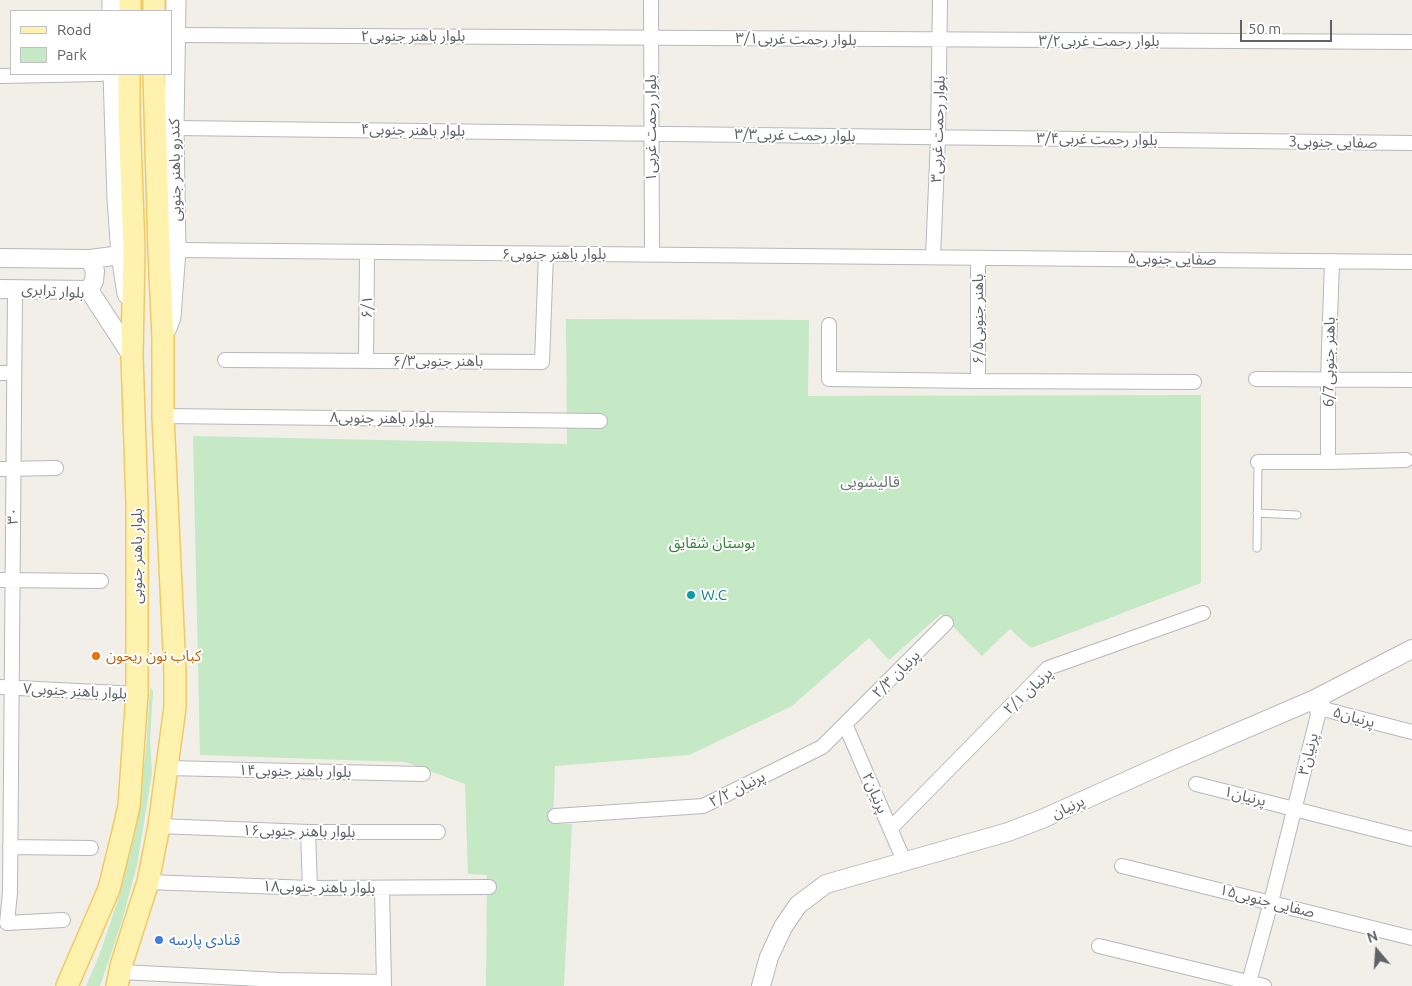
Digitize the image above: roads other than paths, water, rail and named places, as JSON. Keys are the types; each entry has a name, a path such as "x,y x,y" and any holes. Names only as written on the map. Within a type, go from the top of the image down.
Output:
{"main road":[{"name":"کندرو باهنر جنوبی","path":"163,338 171,316 176,250 174,128 176,0"},
{"path":"176,35 191,0"},
{"path":"113,75 117,199 121,255 132,323"},
{"name":"بلوار باهنر جنوبی","path":"67,986 109,889 121,842 129,806 137,694 137,504 132,356 134,249 129,115 130,75"},
{"name":"بلوار باهنر جنوبی","path":"120,977 148,882 160,826 174,707 175,672 163,416 163,338 158,251 154,75"}],"street":[{"name":"بلوار رحمت غربی۱","path":"651,0 652,255"},
{"name":"بلوار رحمت غربی۳","path":"933,257 941,40 940,0"},
{"name":"بلوار باهنر جنوبی۲","path":"176,35 651,37"},
{"name":"بلوار رحمت غربی۳/۱","path":"651,37 941,40"},
{"name":"بلوار رحمت غربی۳/۲","path":"941,40 1412,42"},
{"path":"0,76 50,75"},
{"name":"بلوار باهنر جنوبی۴","path":"174,128 652,133"},
{"name":"بلوار رحمت غربی۳/۳","path":"652,133 938,138"},
{"name":"بلوار رحمت غربی۳/۴","path":"938,138 1255,141"},
{"name":"3صفایی جنوبی","path":"1255,141 1412,143"},
{"name":"بلوار باهنر جنوبی۶","path":"176,250 933,257"},
{"name":"۶/۱","path":"366,361 368,253"},
{"name":"۶/۳باهنر جنوبی","path":"225,360 542,362 546,254"},
{"name":"بلوار ترابری","path":"0,258 90,259 121,255"},
{"name":"صفایی جنوبی۵","path":"933,257 1412,262"},
{"name":"باهنر جنوبی۶/۵","path":"978,258 978,381"},
{"path":"88,290 94,281 95,270 90,259"},
{"name":"6/7باهنر جنوبی","path":"1328,462 1328,379 1332,261"},
{"name":"بلوار ترابری","path":"8,289 88,290 132,356"},
{"name":"۳۰","path":"8,289 14,373 7,469 5,790 10,847 5,892 7,923 62,920"},
{"path":"829,325 829,379 1194,382"},
{"path":"0,373 14,373"},
{"path":"1256,379 1408,380"},
{"name":"۸بلوار باهنر جنوبی","path":"163,416 600,421"},
{"path":"1258,462 1406,460"},
{"path":"7,469 56,468"},
{"path":"6,580 101,581"},
{"name":"پرنیان ۲/۱","path":"890,829 1048,668 1203,613"},
{"name":"پرنیان ۲/۳","path":"845,724 946,623"},
{"name":"پرنیان","path":"761,986 769,957 783,927 798,905 826,884 905,863 1008,832 1042,819 1315,699 1412,649"},
{"name":"بلوار باهنر جنوبی۷","path":"6,687 137,694"},
{"name":"پرنیان۵","path":"1315,699 1326,710 1412,732"},
{"name":"پرنیان۳","path":"1249,982 1318,715 1315,699"},
{"name":"پرنیان۲","path":"845,724 905,863"},
{"name":"پرنیان ۲/۲","path":"555,816 702,806 822,747 845,724"},
{"name":"بلوار باهنر جنوبی۱۴","path":"167,768 423,774"},
{"name":"پرنیان۱","path":"1196,784 1412,839"},
{"name":"بلوار باهنر جنوبی۱۶","path":"160,826 308,832 438,832"},
{"path":"308,832 310,888"},
{"path":"10,847 92,848"},
{"name":"صفایی جنوبی۱۵","path":"1122,866 1412,938"},
{"name":"۱۸بلوار باهنر جنوبی","path":"148,882 310,888 489,887"},
{"path":"120,977 384,984 382,888"},
{"path":"1099,946 1264,986"}],"lane":[{"path":"1257,548 1258,462"},
{"path":"1257,514 1297,515"}],"place":[{"name":"W.C","path":"691,595"},
{"name":"کباب نون ریحون","path":"96,656"},
{"name":"قنادی پارسه","path":"159,940"}],"district":[{"name":"قالیشویی","path":"870,482"}],"park label":[{"name":"بوستان شقایق","path":"712,543"}]}
